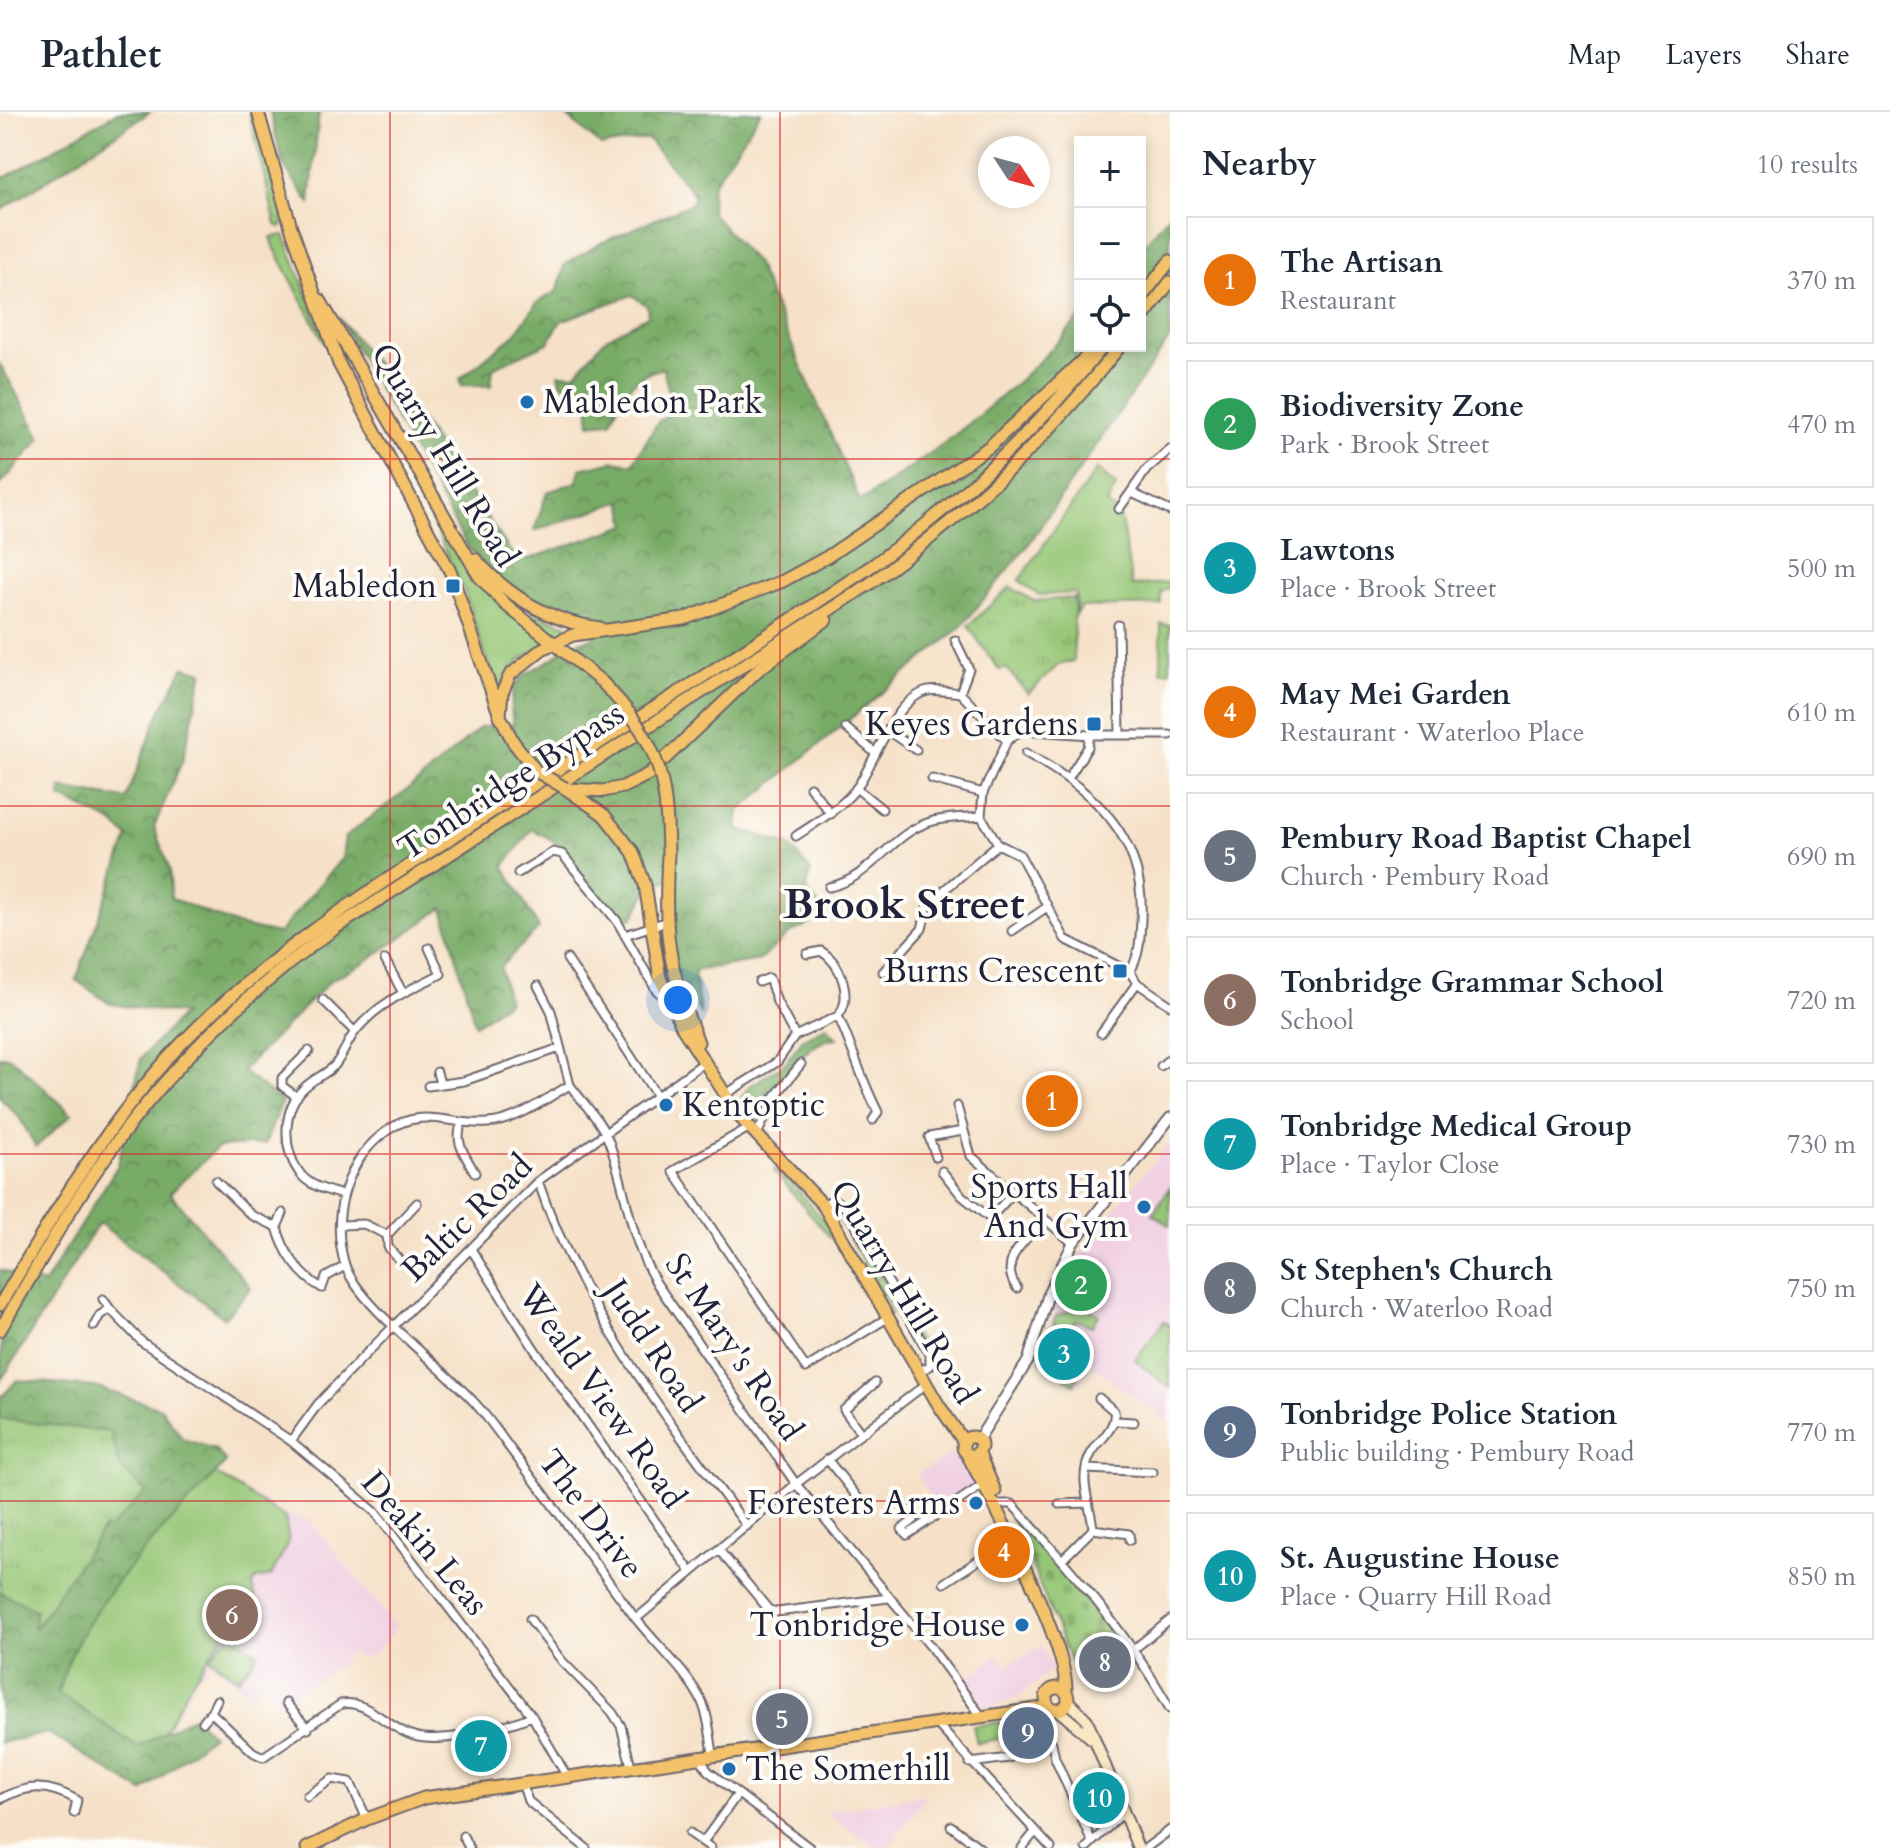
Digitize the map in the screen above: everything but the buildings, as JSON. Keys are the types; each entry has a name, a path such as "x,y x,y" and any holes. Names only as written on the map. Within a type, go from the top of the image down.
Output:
{"main road":[{"path":"258,112 339,364 451,573 500,716 514,743 536,771 565,788 585,794 623,787 649,774 759,669 868,585"},
{"path":"1146,291 1170,261"},
{"path":"1146,313 1170,282"},
{"name":"Quarry Hill Road","path":"313,289 456,538 491,590 602,682 636,721 654,754 665,790 668,854 665,922 672,974 706,1061"},
{"path":"500,716 505,683 520,664 554,643 573,635 660,625 731,604 827,557 989,447 1063,382 1090,352"},
{"name":"Tonbridge Bypass","path":"0,1305 69,1189 123,1113 181,1044 268,963 385,881 897,547 1006,458 1098,352"},
{"name":"Tonbridge Bypass","path":"0,1330 79,1197 132,1121 189,1054 275,974 369,906 868,585 935,538 1013,470 1115,352"},
{"path":"456,538 498,584 530,605 572,622 620,630"},
{"path":"520,664 545,655 569,656"},
{"name":"Quarry Hill Road","path":"585,794 633,852 645,885 655,958 669,1002 726,1094 754,1131 823,1205 926,1384 972,1447 1000,1504 1003,1522"},
{"name":"Quarry Hill Road","path":"972,1447 984,1484 1011,1539 1060,1659 1067,1696 1087,1720 1138,1848"},
{"path":"1051,1701 1060,1659"},
{"path":"1051,1701 1067,1696"},
{"path":"307,1848 367,1819 424,1798 713,1753 1018,1712 1067,1696"},
{"name":"Quarry Hill Road","path":"1051,1701 1092,1739"}],"street":[{"path":"1119,509 1147,469 1170,449"},
{"path":"1132,493 1170,511"},
{"path":"1118,625 1120,735"},
{"path":"955,640 969,669 960,693"},
{"path":"796,836 831,814 856,788 874,752 906,705 927,691 960,693 1007,741"},
{"path":"846,728 874,752"},
{"path":"1170,735 1090,735 1022,730 1007,741 983,793 981,816 998,844 1020,855 1065,939 1130,972 1137,983 1170,1005"},
{"path":"888,731 916,750"},
{"path":"1069,777 1088,747 1090,735"},
{"path":"1026,753 1069,777 1099,803 1118,827 1135,864 1142,899 1140,955 1130,972"},
{"path":"932,779 983,793"},
{"path":"810,787 831,814"},
{"path":"856,788 882,809"},
{"path":"829,887 849,883 904,836 930,822 981,816"},
{"path":"883,972 922,929 928,904 998,844"},
{"name":"Quarry Hill Road","path":"518,873 553,852 562,854 625,935 656,990 669,1002"},
{"path":"1012,931 1047,907"},
{"path":"625,935 650,924 665,922"},
{"path":"342,1195 315,1186 299,1174 287,1148 286,1126 297,1097 305,1087 334,1066 355,1032 373,1012 403,993 443,978 429,948"},
{"path":"726,1094 777,1062 795,1036 838,1016 848,993 828,955 821,951 807,954"},
{"path":"567,959 657,1096"},
{"path":"385,960 403,993"},
{"path":"759,982 769,978 777,1002 795,1036"},
{"path":"1101,1033 1137,983"},
{"path":"538,986 551,1011 570,1085 606,1134"},
{"path":"323,1000 355,1032"},
{"path":"838,1016 853,1049 859,1076 882,1112 873,1120"},
{"path":"428,1086 464,1081 560,1048"},
{"path":"297,1097 282,1086 282,1078 309,1051"},
{"path":"1161,1066 1170,1058"},
{"name":"Baltic Road","path":"291,1441 318,1404 538,1181 706,1061"},
{"path":"801,1064 773,1099 754,1131 673,1171 806,1368 889,1317"},
{"path":"437,1072 440,1084"},
{"path":"320,1298 326,1277 345,1266 342,1195 359,1159 389,1129 406,1120 431,1115 462,1123 507,1119 570,1085"},
{"path":"957,1106 971,1156 1043,1221 1073,1243"},
{"path":"972,1447 1028,1361 1049,1292 1073,1243 1170,1118"},
{"path":"462,1123 459,1145 475,1173"},
{"path":"936,1157 929,1137 963,1131"},
{"name":"St Mary's Road","path":"606,1134 642,1261 796,1484 930,1646 982,1717"},
{"path":"942,1171 962,1196 987,1216 994,1214 1012,1194"},
{"path":"216,1181 251,1215 277,1227"},
{"name":"Judd Road","path":"538,1181 556,1236 584,1289 682,1439 747,1526"},
{"path":"823,1205 833,1199 846,1208 930,1355 930,1366 920,1371"},
{"path":"399,1260 388,1247 387,1235 417,1203"},
{"path":"283,1213 277,1227 282,1245 311,1282 322,1288"},
{"path":"330,1217 342,1222 364,1224 387,1235"},
{"path":"1017,1288 1009,1277 1009,1260 1043,1221"},
{"name":"Weald View Road","path":"471,1249 535,1350 691,1572"},
{"name":"The Drive","path":"345,1266 369,1300 474,1401 636,1619 702,1702 713,1753"},
{"name":"Deakin Leas","path":"103,1299 142,1342 291,1441 375,1512 532,1716 566,1775"},
{"path":"94,1326 100,1315 110,1309"},
{"path":"860,1432 844,1410 875,1383"},
{"path":"636,1619 860,1432 926,1384"},
{"path":"1093,1529 1084,1482 1086,1469 1092,1452 1115,1421 1114,1411 1099,1398"},
{"path":"1115,1421 1134,1422"},
{"path":"827,1459 859,1499"},
{"path":"1086,1469 1153,1472"},
{"path":"902,1502 914,1520 902,1529 907,1535 984,1484"},
{"path":"1059,1504 1088,1503"},
{"path":"1000,1504 1012,1504 1062,1560 1134,1649 1170,1709"},
{"path":"1062,1560 1093,1529"},
{"path":"1093,1529 1129,1534 1130,1540"},
{"path":"944,1583 1011,1539"},
{"path":"719,1550 769,1610 777,1612 888,1598"},
{"path":"530,1619 562,1661 612,1712 621,1726 631,1766"},
{"path":"1134,1649 1170,1620"},
{"path":"203,1722 217,1700"},
{"path":"211,1712 253,1752 263,1757 341,1704 354,1701 415,1737 498,1729 532,1716"},
{"path":"286,1703 308,1729"},
{"path":"936,1723 1051,1848"},
{"path":"1052,1743 1089,1845 1123,1813"},
{"path":"699,1756 708,1771 810,1848"},
{"path":"970,1763 1009,1758"},
{"path":"307,1796 332,1779 350,1782 367,1819"},
{"path":"521,1782 528,1801 586,1848"},
{"path":"0,1799 23,1787 44,1785 77,1800 74,1813"},
{"path":"703,1842 737,1795"},
{"path":"951,1826 980,1848"},
{"path":"1146,1848 1170,1830"},
{"path":"1022,1848 1035,1832"},
{"path":"690,1833 711,1848"},
{"path":"463,1836 469,1848"}],"shaded area":[{"path":"1170,1142 1170,1424 1092,1365 1076,1387 1037,1361 1064,1287 1087,1243"},
{"path":"953,1453 959,1464 964,1461 977,1483 945,1503 941,1496 933,1501 917,1474"},
{"path":"210,1470 286,1515 309,1520 397,1627 376,1652 362,1659 351,1652 337,1668 279,1704 265,1684 252,1697 210,1662 192,1685 151,1758"},
{"path":"1041,1646 1053,1669 1018,1697 986,1709 966,1680 996,1655 1006,1665"},
{"path":"928,1794 888,1848 875,1848 825,1812"}],"green space":[{"path":"118,112 150,112 0,211 0,173 4,178"},
{"path":"249,112 253,112 284,223 281,227 276,225"},
{"path":"270,112 319,112 310,203 283,165"},
{"path":"562,112 761,112 712,186 711,212 757,265 860,501 920,461 1004,395 1074,324 1074,352 1146,352 1146,243 1170,213 1170,338 1026,548 960,628 739,811 737,828 789,845 811,871 806,889 826,915 789,934 760,960 694,971 701,1015 678,973 671,948 671,879 650,887 633,918 615,916 554,841 532,829 504,866 539,928 500,967 508,1001 475,1025 443,908 364,963 332,979 242,1071 282,1102 265,1144 218,1147 170,1193 251,1288 224,1318 99,1223 2,1379 0,1270 44,1284 118,1165 141,1058 183,1014 110,1004 76,980 128,837 112,822 60,797 61,788 126,799 158,716 184,667 203,672 183,759 154,827 170,871 171,898 237,925 278,934 342,858 345,837 420,780 481,727 513,725 511,705 520,680 558,655 566,645 593,638 594,623 524,595 495,574 467,546 338,316 425,426 511,552 529,559 627,525 622,501 534,531 547,492 577,482 580,469 614,461 632,464 658,422 673,412 663,368 643,376 630,387 611,422 590,424 587,392 575,393 561,383 559,374 575,374 606,338 648,316 647,306 632,295 561,321 548,343 493,368 491,386 461,385 460,379 515,334 537,303 558,290 564,265 603,242 693,203 694,194 648,139 601,146"},
{"path":"284,235 319,324 358,406 275,249 271,237"},
{"path":"326,320 369,394 368,403"},
{"path":"0,364 41,438 0,485"},
{"path":"369,407 376,407 408,476"},
{"path":"1097,469 1116,486 1107,504 1120,513 1132,586 1170,582 1170,587 1161,592 1161,605 1082,607 1076,614 1076,593 1038,595 1019,580"},
{"path":"413,481 419,483 453,542 548,644 517,663 506,676 498,694 464,590"},
{"path":"1010,587 1034,601 1074,598 1074,661 1058,665 1028,694 1006,668 999,670 968,626"},
{"path":"533,613 579,629 556,640 530,617"},
{"path":"1161,624 1170,625 1170,671 1161,671"},
{"path":"826,1026 837,1038 812,1048 788,1070 769,1096 757,1121 741,1098 750,1086 785,1063 802,1040"},
{"path":"0,1056 10,1057 72,1114 36,1147 19,1117 0,1098"},
{"path":"778,1167 840,1240 863,1284 835,1243 774,1171"},
{"path":"1170,1187 1170,1225 1153,1214"},
{"path":"833,1202 837,1203 928,1356 926,1363 922,1362 831,1207"},
{"path":"1074,1274 1093,1279 1091,1292 1061,1302"},
{"path":"1084,1305 1099,1315 1092,1326 1076,1320 1068,1333 1053,1324 1056,1316"},
{"path":"1164,1321 1170,1326 1170,1388 1135,1360"},
{"path":"1044,1350 1078,1378 1074,1384 1040,1361"},
{"path":"17,1380 95,1387 161,1408 183,1439 215,1449 226,1462 128,1569 105,1599 69,1661 58,1693 138,1747 194,1716 212,1735 143,1792 48,1733 0,1743 0,1592 36,1610 35,1628 103,1528 145,1492 119,1467 110,1432 0,1419 0,1399"},
{"path":"0,1419 110,1432 120,1467 146,1492 109,1529 103,1528 33,1630 36,1610 0,1592"},
{"path":"210,1470 285,1518 289,1541 271,1576 256,1579 252,1585 256,1599 247,1609 242,1607 191,1683 151,1756 39,1698 83,1603"},
{"path":"1019,1518 1113,1635 1093,1633 1090,1644 1075,1661 1070,1661 1014,1520"},
{"path":"230,1632 258,1654 238,1679 210,1658"},
{"path":"1001,1722 1003,1738 977,1743 973,1726"}],"place":[{"name":"Mabledon Park","path":"527,402"},
{"name":"Mabledon","path":"453,586"},
{"name":"Keyes Gardens","path":"1094,724"},
{"name":"Burns Crescent","path":"1120,971"},
{"name":"The Artisan","path":"1052,1101"},
{"name":"Kentoptic","path":"666,1105"},
{"name":"Sports Hall And Gym","path":"1144,1207"},
{"name":"Biodiversity Zone","path":"1081,1285"},
{"name":"Lawtons","path":"1064,1354"},
{"name":"Foresters Arms","path":"976,1503"},
{"name":"May Mei Garden","path":"1004,1552"},
{"name":"Tonbridge Grammar School","path":"232,1615"},
{"name":"Tonbridge House","path":"1022,1625"},
{"name":"St Stephen's Church","path":"1105,1662"},
{"name":"Pembury Road Baptist Chapel","path":"782,1719"},
{"name":"Tonbridge Police Station","path":"1028,1733"},
{"name":"Tonbridge Medical Group","path":"481,1746"},
{"name":"The Somerhill","path":"729,1769"},
{"name":"St. Augustine House","path":"1099,1798"}],"district":[{"name":"Brook Street","path":"904,904"}]}
